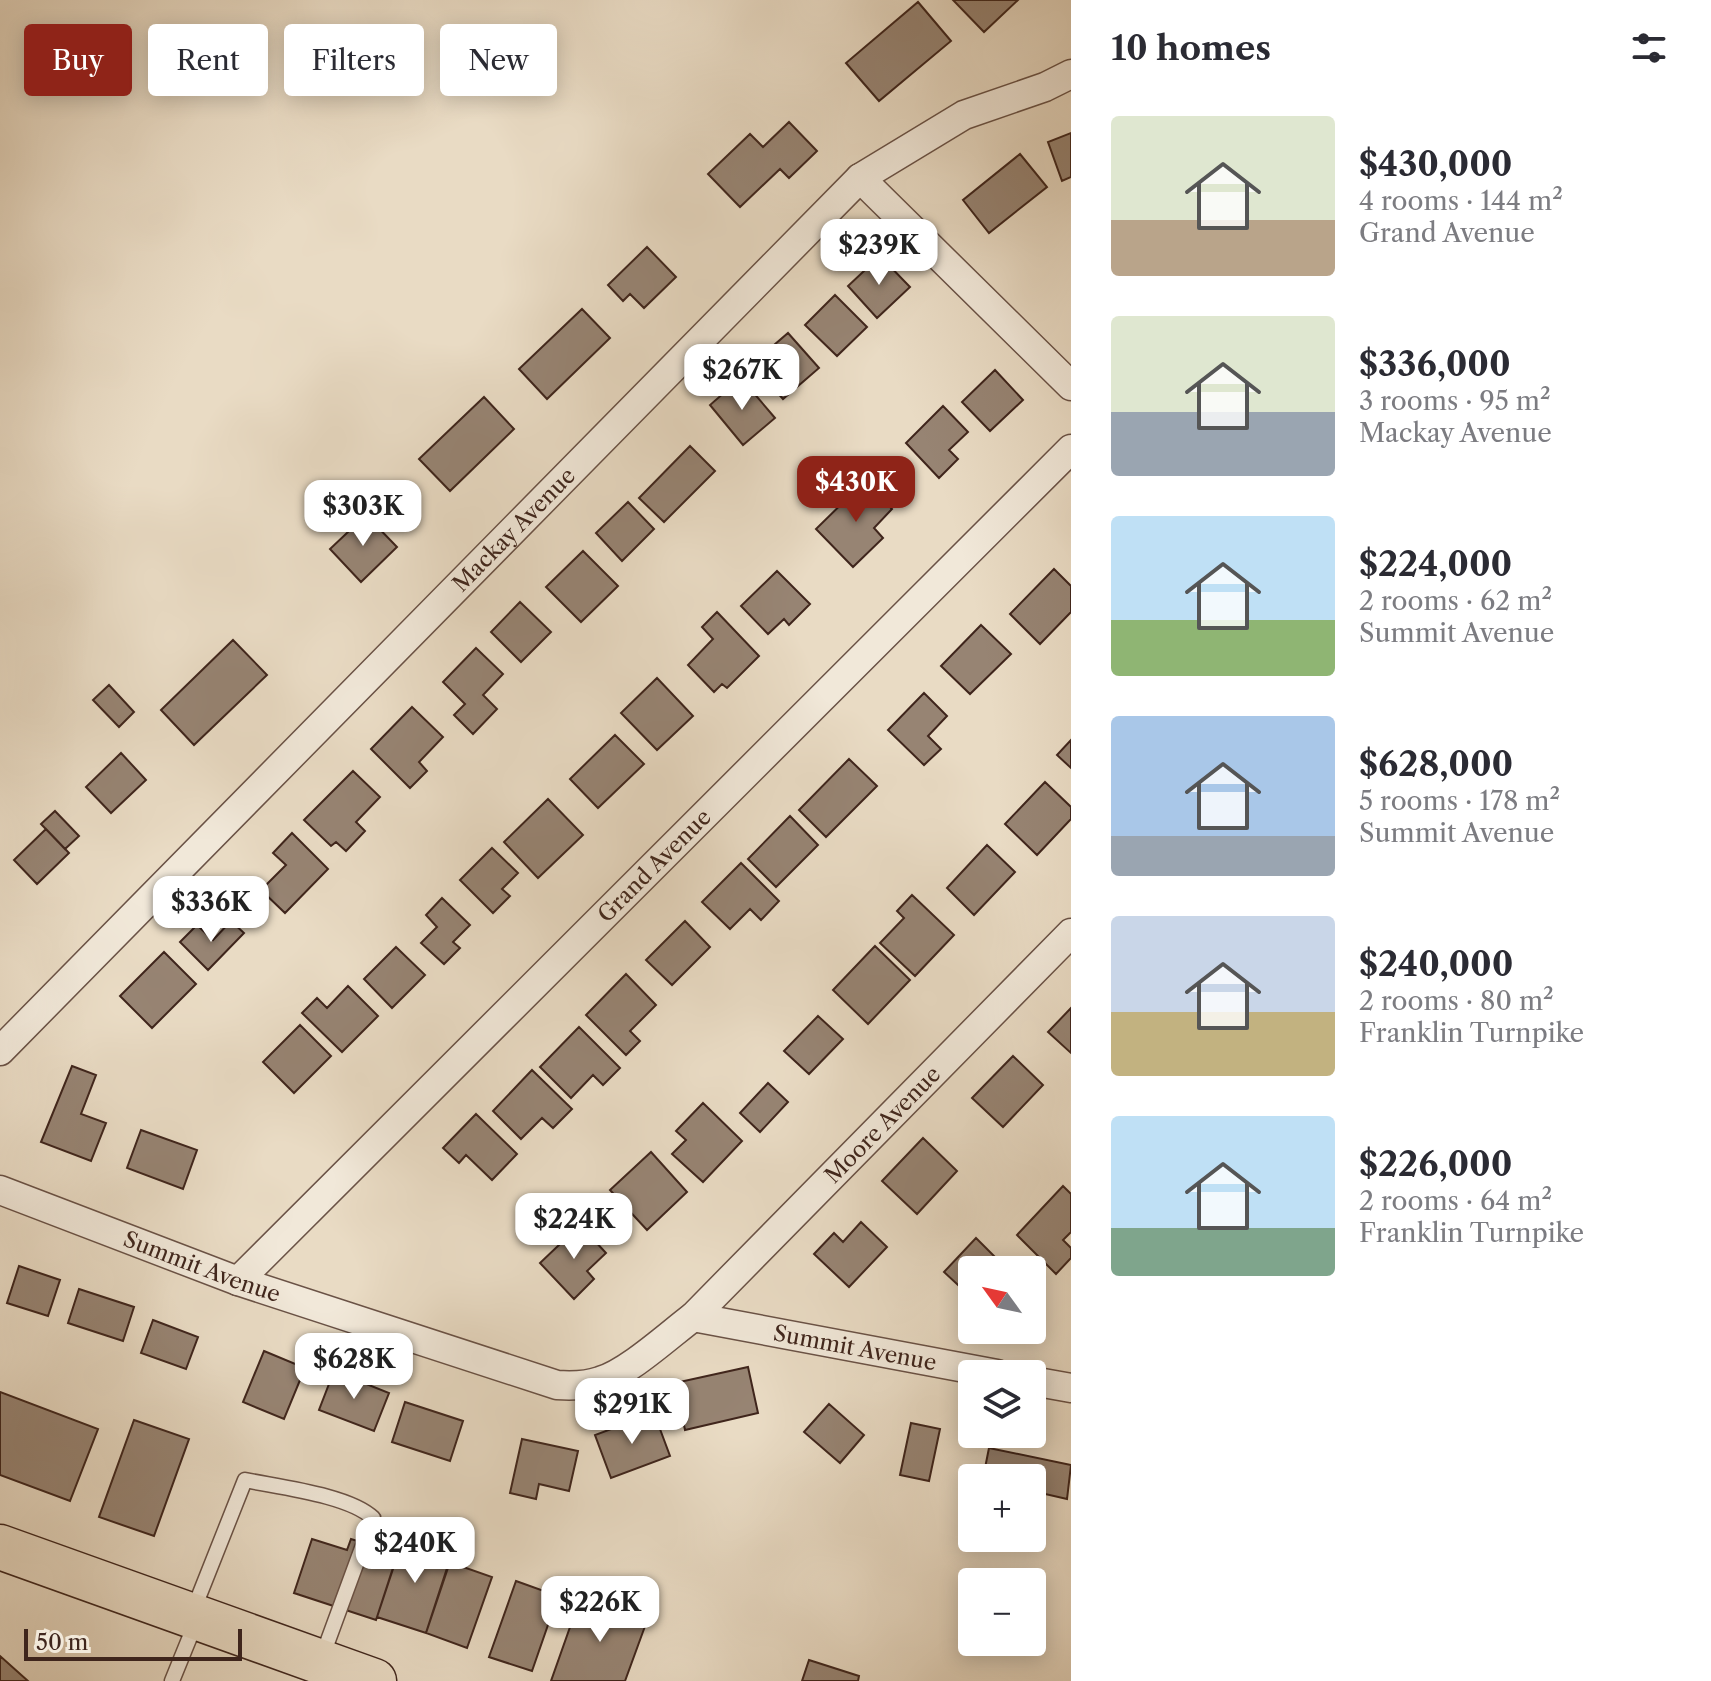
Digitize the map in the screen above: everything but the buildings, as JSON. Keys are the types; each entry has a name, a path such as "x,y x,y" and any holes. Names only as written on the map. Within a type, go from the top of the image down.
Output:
{"main road":[{"path":"0,1547 374,1681"}],"street":[{"name":"Mackay Avenue","path":"0,1051 860,178 964,115 1045,87 1071,74"},
{"path":"860,178 1071,386"},
{"name":"Grand Avenue","path":"238,1281 1071,449"},
{"name":"Moore Avenue","path":"693,1317 1071,933"},
{"name":"Summit Avenue","path":"0,1190 238,1281 557,1385 581,1386 604,1381 693,1317 958,1367"},
{"path":"1046,1384 1071,1388"}],"lane":[{"path":"172,1681 245,1480 317,1494 366,1512 373,1518 321,1662"}]}
